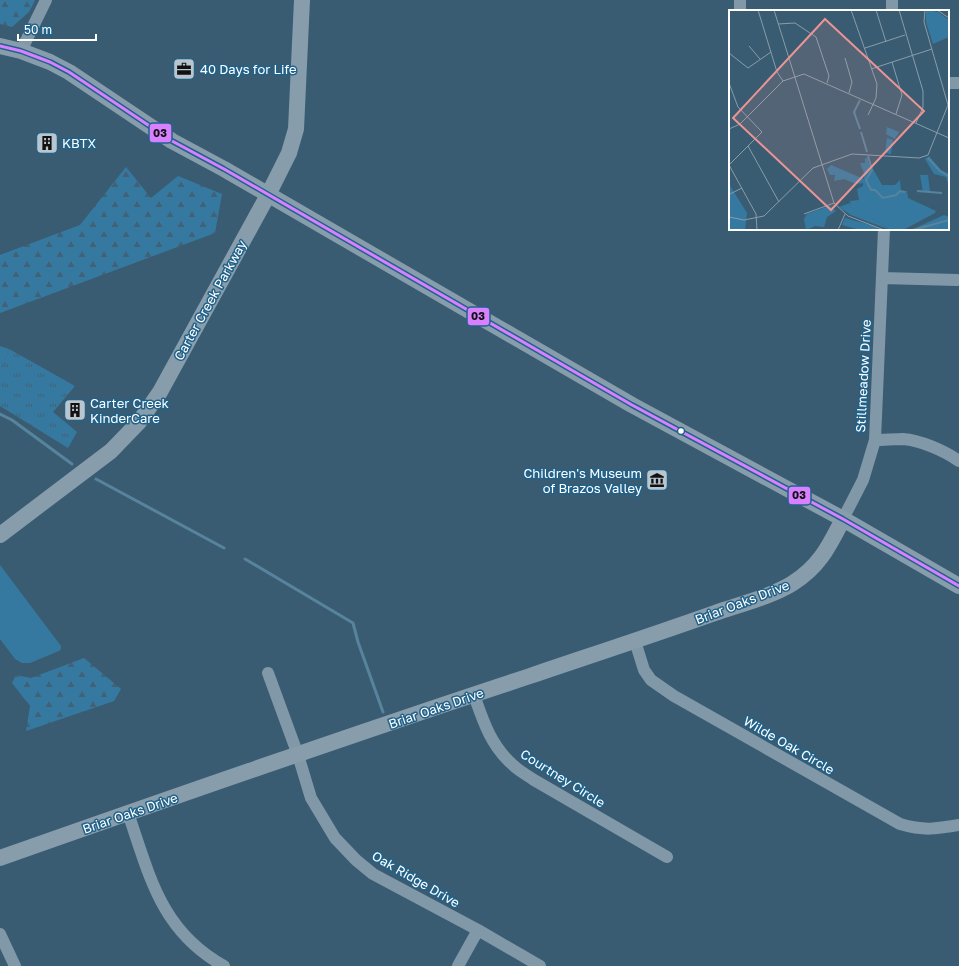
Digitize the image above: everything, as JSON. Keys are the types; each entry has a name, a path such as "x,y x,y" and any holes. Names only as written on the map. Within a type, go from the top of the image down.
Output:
{"street":[{"path":"21,51 46,0"},
{"name":"Carter Creek Parkway","path":"0,535 111,450 139,422 160,392 268,195 288,153 296,129 302,0"},
{"path":"0,46 21,51 50,62 69,72 172,141 632,405 843,519 959,586"},
{"path":"949,82 959,83"},
{"name":"Stillmeadow Drive","path":"843,519 863,480 875,440 884,230"},
{"path":"882,278 958,280"},
{"path":"875,440 904,439 918,442 952,455 959,461"},
{"name":"Briar Oaks Drive","path":"0,858 635,641 768,594 790,585 816,564 827,551 843,519"},
{"name":"Wilde Oak Circle","path":"635,641 644,670 651,680 674,696 900,824 916,829 930,830 959,825"},
{"name":"Oak Ridge Drive","path":"268,673 298,755 311,798 322,819 335,838 356,860 373,874 478,930 540,966"},
{"name":"Courtney Circle","path":"474,695 488,733 498,749 513,766 534,780 667,857"},
{"path":"128,813 163,907 191,943 224,966"},
{"path":"458,966 478,930"},
{"path":"0,934 15,966"}],"green space":[{"path":"0,0 35,0 29,12 12,27 0,24"},
{"path":"126,167 151,198 178,176 222,194 215,233 0,313 0,255 80,225"},
{"path":"0,346 9,349 0,371"},
{"path":"9,349 75,386 53,412 77,432 68,448 0,406 0,371"},
{"path":"0,565 61,646 59,651 30,663 22,663 15,659 0,639"},
{"path":"84,658 121,689 114,701 26,731 30,706 12,683 16,675 31,678"}],"waterway":[{"path":"0,414 12,420 72,464"},
{"path":"96,479 224,548"},
{"path":"245,559 353,623 358,642 383,712"}],"transit line":[{"name":"03","path":"0,46 21,51 50,62 69,72 172,141 224,169 632,405 843,519 959,586"}],"place":[{"name":"40 Days for Life","path":"184,69"},
{"name":"KBTX","path":"47,143"},
{"name":"Carter Creek KinderCare","path":"75,410"},
{"name":"Children's Museum of Brazos Valley","path":"657,480"}]}
